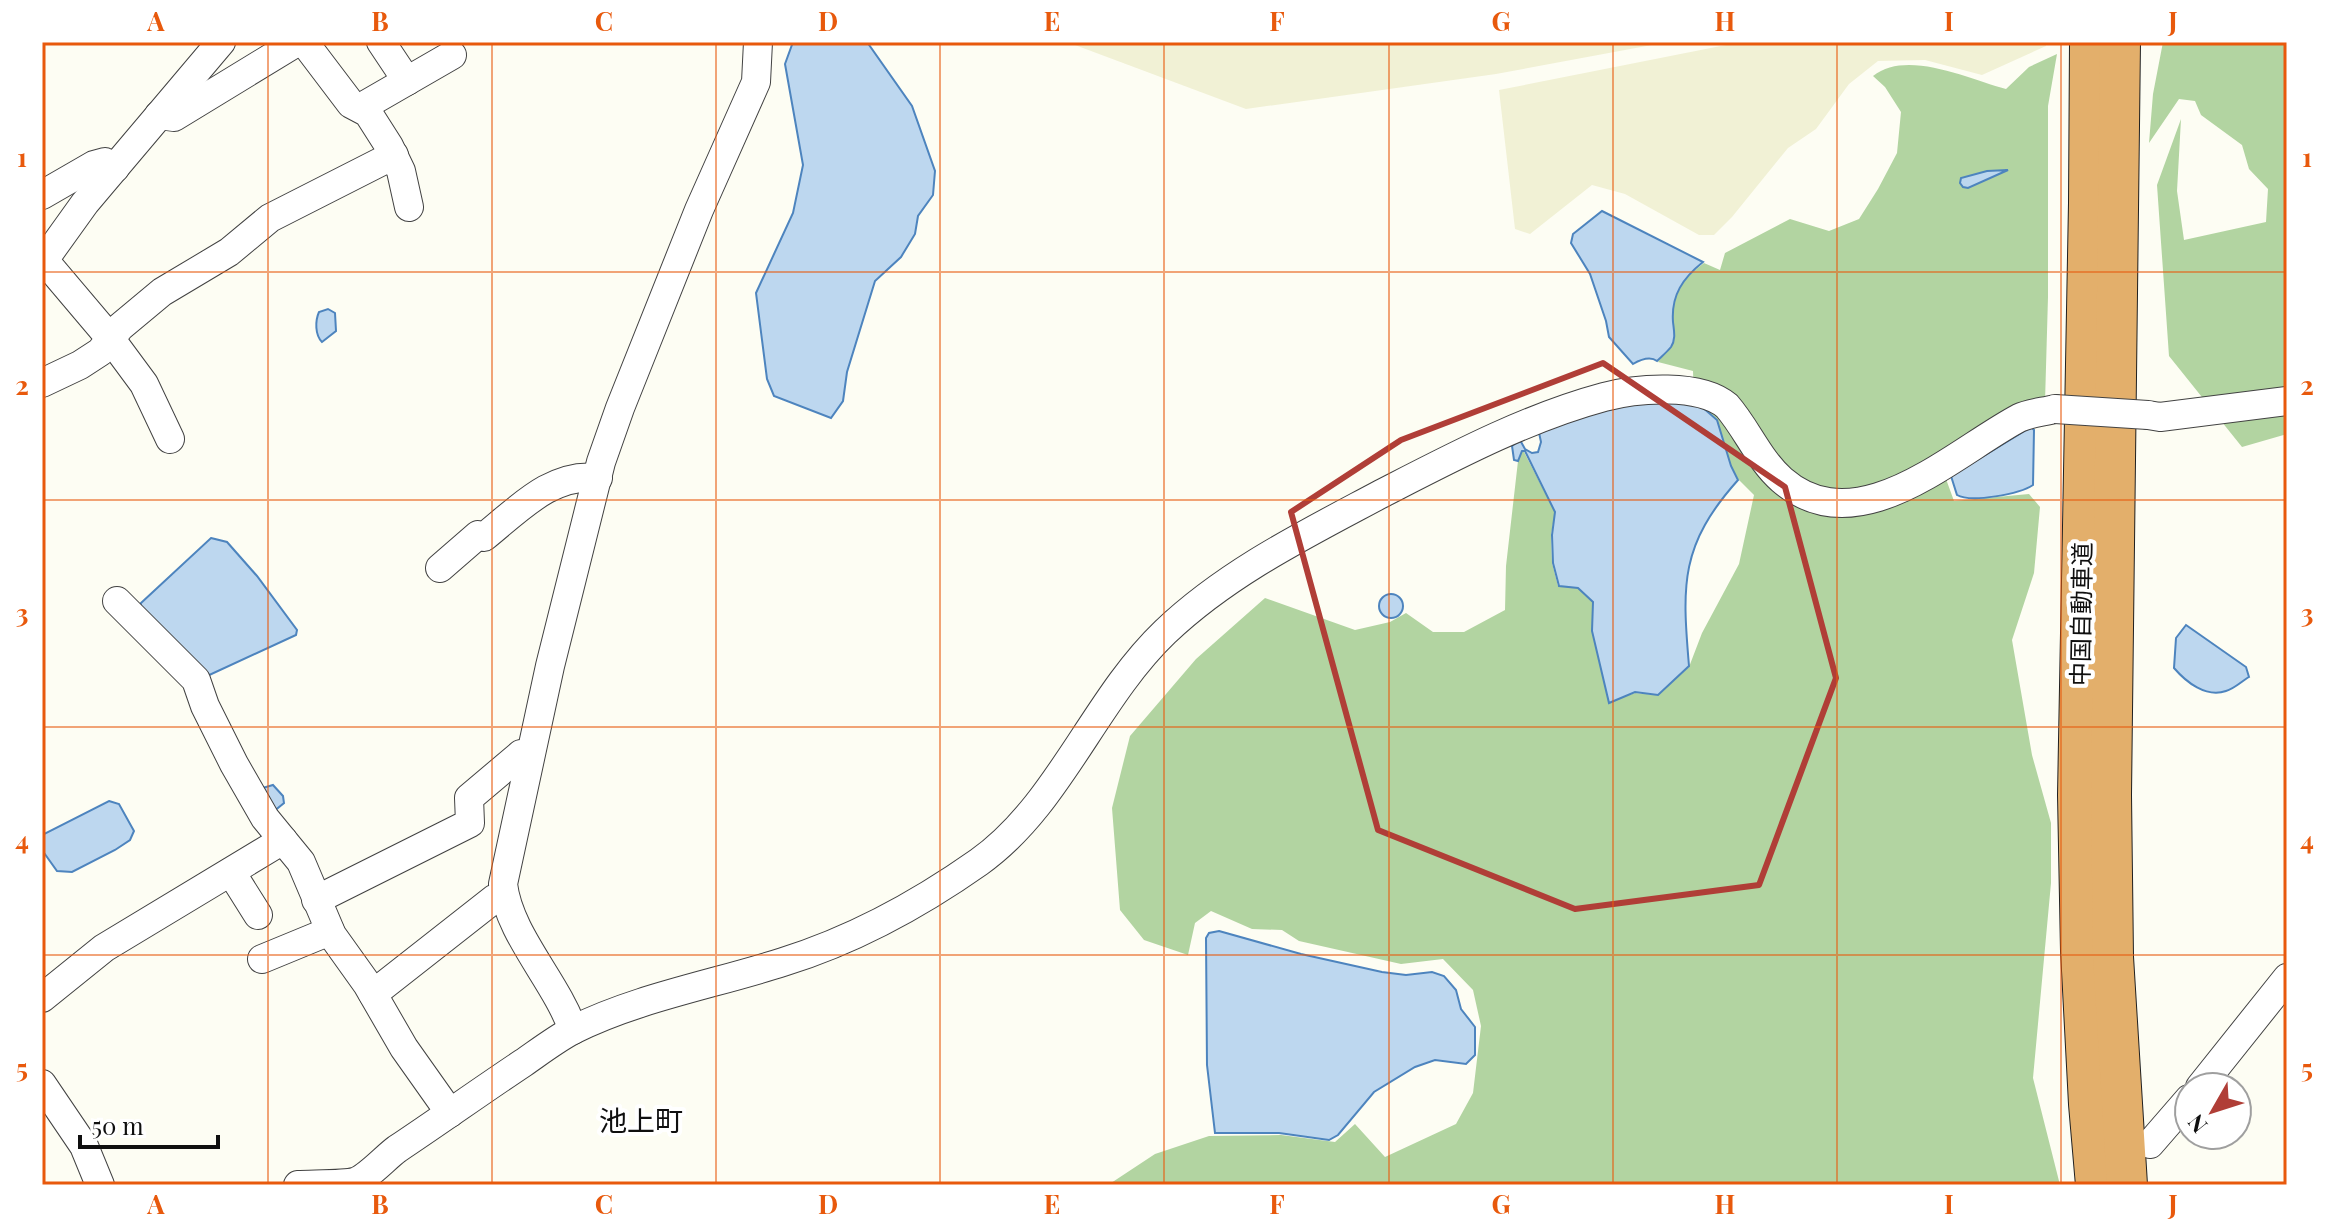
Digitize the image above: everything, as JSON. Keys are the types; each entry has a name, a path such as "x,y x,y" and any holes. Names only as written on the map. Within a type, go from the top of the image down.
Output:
{"highway":[{"name":"中国自動車道","path":"2090,42 2078,795 2081,951 2096,1185"},
{"name":"中国自動車道","path":"2120,42 2111,809 2113,972 2127,1185"}],"street":[{"path":"170,439 144,384 110,338 43,261 115,168 221,42"},
{"path":"159,115 174,117 297,42"},
{"path":"304,42 351,104 364,109 394,155 409,207"},
{"path":"381,42 407,81"},
{"path":"573,1030 565,1009 524,939 504,895 506,870 530,754 598,478 620,408 699,210 756,82 758,42"},
{"path":"364,109 367,104 452,55"},
{"path":"42,383 100,352 110,338 162,292 229,252 270,218 394,155"},
{"path":"42,195 94,165 105,162 115,168"},
{"path":"298,1185 358,1183 450,1113 573,1030 648,1001 787,961 869,929 908,909 1007,841 1038,803 1113,692 1148,649 1216,588 1281,547 1330,521 1443,462 1523,426 1606,396 1649,390 1697,392 1717,398 1727,406 1781,480 1806,496 1847,504 1922,480 2022,416 2055,409 2160,417 2287,401"},
{"path":"440,568 478,535 484,537 546,487 583,476 598,478"},
{"path":"117,601 196,680 205,706 234,764 265,818 301,862 330,931 373,994 404,1048 450,1113"},
{"path":"316,900 470,823 469,798 521,754 530,754"},
{"path":"42,998 104,948 283,840"},
{"path":"231,872 258,915"},
{"path":"373,994 494,899 504,895"},
{"path":"262,959 330,931"},
{"path":"2213,1071 2287,978"},
{"path":"42,1084 84,1146 100,1185"},
{"path":"2150,1144 2173,1117"}],"highlighted area":[{"path":"1603,363 1785,487 1836,678 1759,885 1575,909 1378,830 1291,512 1401,440"}],"green space":[{"path":"1067,42 1668,42 1496,74 1246,109"},
{"path":"1741,42 2046,42 2046,46 1982,75 1925,60 1878,61 1849,84 1816,129 1788,148 1714,235 1699,235 1625,194 1592,185 1530,234 1515,229 1499,90"},
{"path":"2163,42 2287,42 2287,434 2242,447 2169,356 2157,185 2181,119 2177,191 2184,240 2266,222 2268,189 2249,169 2242,145 2201,115 2195,101 2179,99 2149,143 2153,94"},
{"path":"2057,54 2048,106 2045,402 1946,479 1954,501 2029,494 2040,507 2034,573 2012,640 2032,755 2051,823 2051,883 2033,1078 2060,1185 1108,1185 1155,1154 1209,1136 1281,1135 1335,1142 1355,1124 1385,1157 1456,1124 1473,1093 1481,1026 1473,990 1443,959 1401,964 1299,941 1282,930 1252,929 1211,911 1195,923 1188,955 1144,940 1120,910 1112,808 1130,736 1196,659 1265,598 1355,630 1390,622 1406,613 1433,632 1464,632 1505,610 1506,566 1518,461 1523,450 1555,512 1551,535 1552,563 1558,586 1578,588 1593,602 1592,631 1609,702 1635,693 1658,695 1689,667 1702,633 1739,564 1754,495 1738,479 1731,466 1717,420 1694,399 1693,371 1658,362 1673,341 1674,307 1682,285 1704,263 1720,270 1725,253 1790,219 1829,231 1859,219 1897,153 1901,112 1885,87 1873,76 1887,68 1920,66 1956,73 2006,89 2029,67"}],"water":[{"path":"793,42 867,42 912,106 935,171 933,195 918,216 915,234 901,257 875,281 847,372 843,401 831,418 774,396 767,379 756,293 793,213 803,165 785,64"},
{"path":"2008,170 1968,188 1960,183 1961,178 1987,171"},
{"path":"1602,211 1703,262 1690,274 1676,295 1674,341 1657,361 1648,359 1633,364 1609,337 1590,274 1571,243 1573,234"},
{"path":"328,309 335,313 336,331 322,342 317,332 317,320 319,312"},
{"path":"1693,399 1717,420 1738,480 1705,525 1689,567 1686,611 1689,666 1658,695 1635,692 1609,703 1592,631 1593,602 1578,588 1559,586 1553,563 1555,512 1525,451 1522,451 1518,461 1514,460 1512,446 1520,440 1525,449 1538,452 1541,442 1538,428 1577,407"},
{"path":"2031,427 2034,430 2033,485 1995,496 1973,498 1957,495 1951,476"},
{"path":"211,538 227,542 297,630 296,635 205,677 140,611 141,603"},
{"path":"1391,594 1399,598 1403,606 1399,614 1391,618 1383,614 1379,606 1383,598"},
{"path":"2186,625 2246,667 2249,677 2232,689 2219,693 2197,687 2184,678 2174,668 2176,638"},
{"path":"273,785 283,796 284,803 273,812 259,789"},
{"path":"109,801 119,804 134,831 130,840 72,872 57,871 42,850 42,835"},
{"path":"1219,931 1382,972 1406,975 1432,972 1444,976 1456,990 1461,1009 1475,1027 1475,1055 1466,1064 1435,1060 1415,1067 1374,1092 1338,1135 1329,1140 1279,1133 1215,1133 1207,1065 1206,938 1209,933"}],"district":[{"name":"池上町","path":"641,1121"}]}
